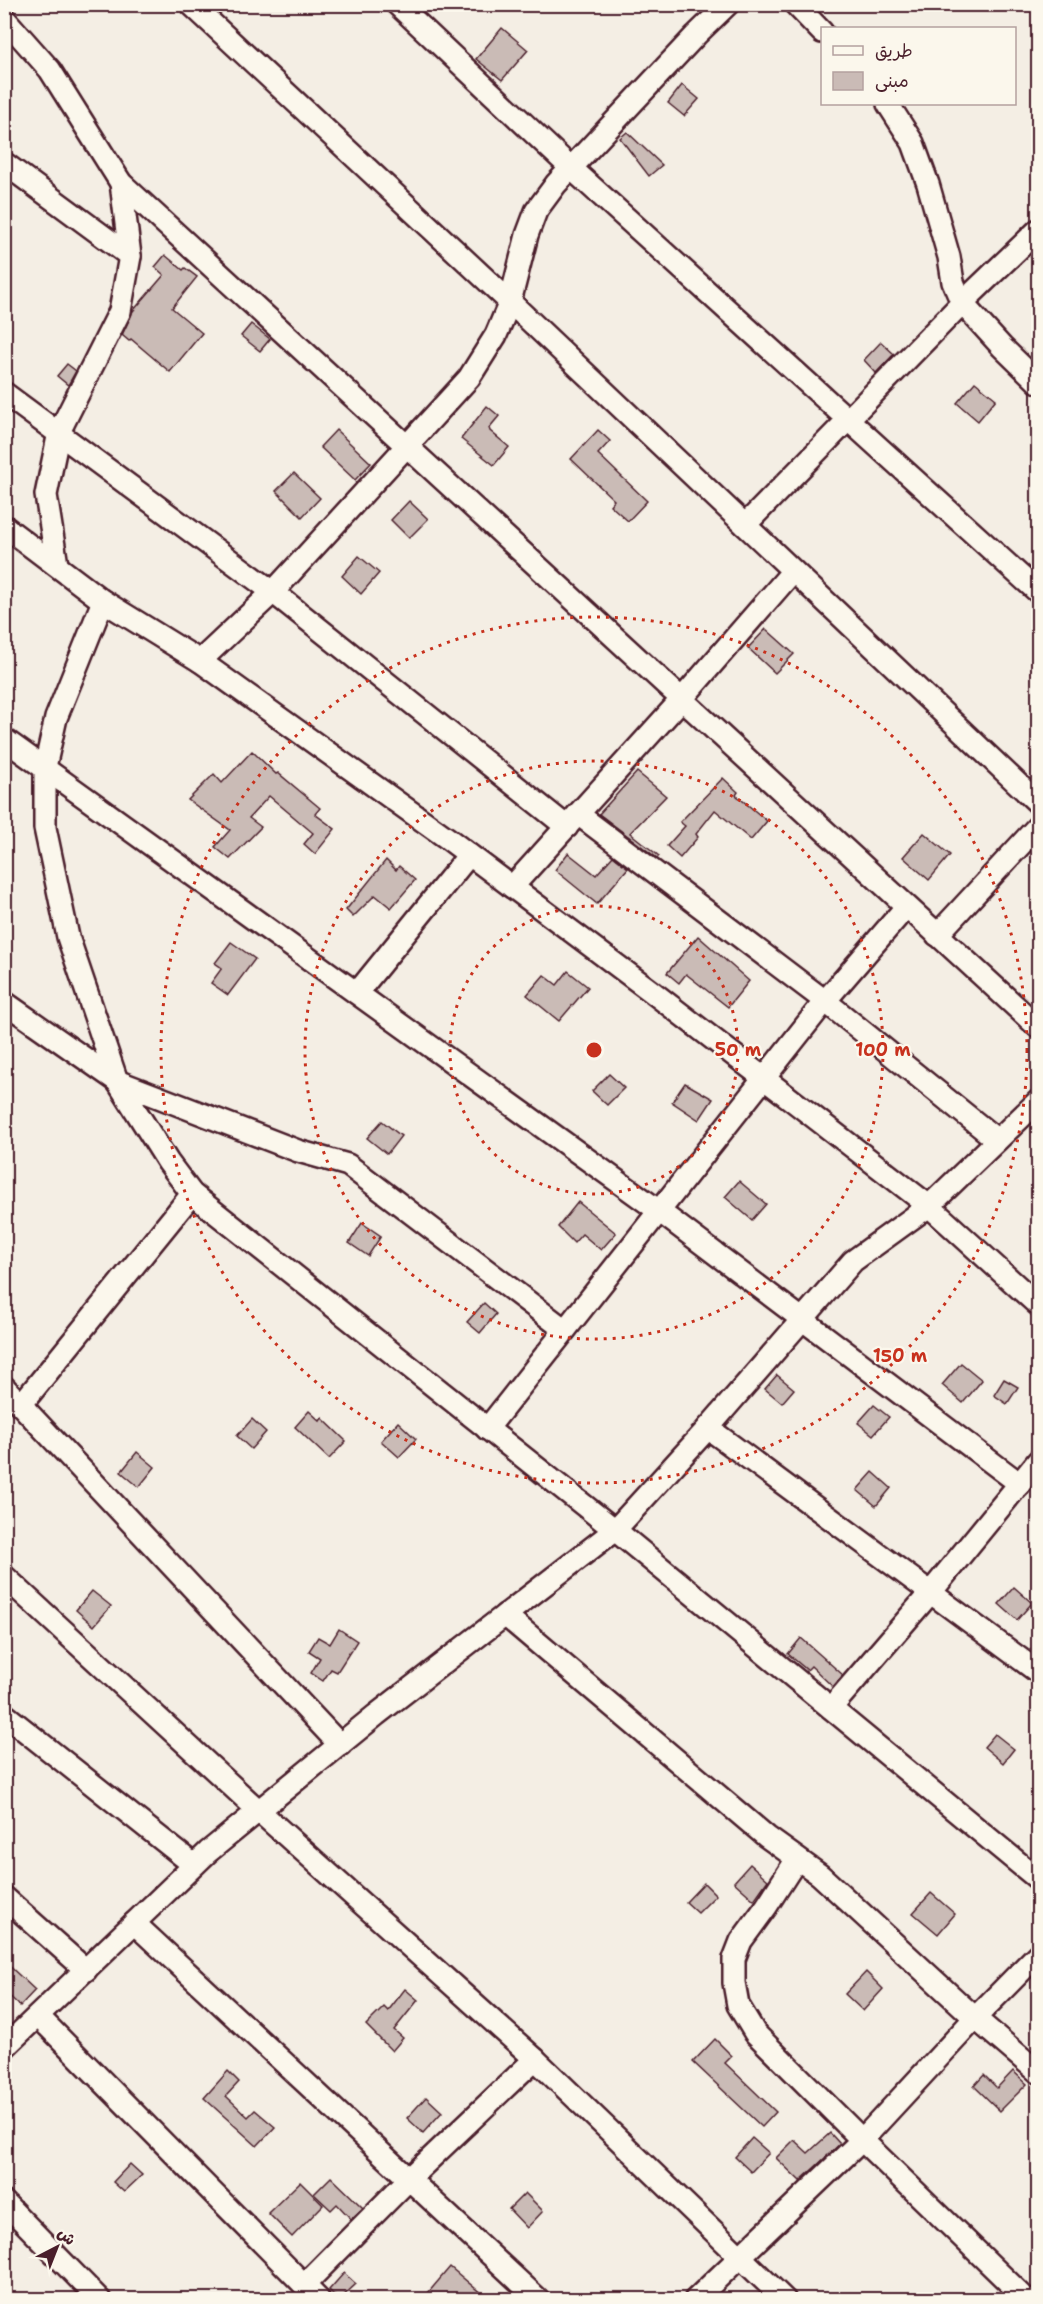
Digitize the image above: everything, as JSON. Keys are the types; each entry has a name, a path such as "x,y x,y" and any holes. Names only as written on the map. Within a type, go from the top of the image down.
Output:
{"street":[{"path":"191,4 510,302 1038,803"},
{"path":"397,4 571,168 1038,592"},
{"path":"200,661 273,592 469,378 496,335 510,302 526,235 536,211 556,184 728,4"},
{"path":"795,4 821,31"},
{"path":"4,18 50,70 121,183 1038,1027"},
{"path":"889,105 913,143 928,184 954,282 962,303 1038,382"},
{"path":"4,163 130,256"},
{"path":"57,565 46,495 59,432 120,311 130,256 121,183"},
{"path":"745,525 962,303 1038,230"},
{"path":"6,396 59,432 273,592 573,820 825,1001 998,1140"},
{"path":"4,526 104,601 200,661 470,855 929,1206 1038,1305"},
{"path":"512,887 681,700 793,571"},
{"path":"104,601 56,718 45,767 45,828 68,937 117,1081 168,1162 192,1194 615,1530 1038,1879"},
{"path":"4,739 659,1211 1020,1484"},
{"path":"937,935 1038,826"},
{"path":"357,993 470,855"},
{"path":"487,1429 825,1001 906,907"},
{"path":"4,1002 117,1081 298,1151 348,1166 565,1330"},
{"path":"4,2048 195,1865 259,1810 615,1530 708,1428 853,1261 929,1206 1038,1101"},
{"path":"21,1405 192,1194"},
{"path":"4,1387 340,1745"},
{"path":"708,1428 1038,1672"},
{"path":"831,1708 931,1592 1038,1461"},
{"path":"4,1576 535,2059 785,2300"},
{"path":"505,1615 767,1837 820,1875 975,2018 1038,2072"},
{"path":"4,1714 195,1865"},
{"path":"797,1859 741,1941 734,1959 734,1983 738,2005 755,2033 1027,2300"},
{"path":"4,1897 86,1970"},
{"path":"134,1923 539,2300"},
{"path":"695,2300 862,2140 1038,1954"},
{"path":"38,2016 311,2292 410,2178 535,2059"},
{"path":"4,2202 100,2300"}],"building":[{"path":"502,28 528,50 502,80 476,59"},
{"path":"682,85 699,99 684,116 668,103"},
{"path":"627,132 662,165 649,176 620,138"},
{"path":"165,255 183,270 185,268 197,277 172,308 202,333 170,372 131,339 129,341 122,335 133,311 164,275 155,267"},
{"path":"251,324 270,339 260,351 241,336"},
{"path":"881,342 894,354 876,373 864,360"},
{"path":"67,364 76,371 68,385 57,376"},
{"path":"975,382 996,399 978,421 957,403"},
{"path":"487,406 499,416 489,428 490,431 509,447 494,465 461,439"},
{"path":"336,430 371,463 355,480 320,447"},
{"path":"598,430 610,441 598,454 647,501 628,521 610,505 614,500 571,459"},
{"path":"294,473 320,498 302,517 276,491"},
{"path":"409,501 428,519 409,538 391,520"},
{"path":"359,556 379,573 361,594 342,576"},
{"path":"766,629 794,654 775,673 748,648"},
{"path":"252,751 276,774 278,773 320,808 315,814 335,829 315,854 304,844 313,833 269,796 249,818 261,827 230,859 215,847 230,830 188,800 214,774 222,783"},
{"path":"637,772 666,796 630,833 659,856 657,858 599,814"},
{"path":"723,778 738,792 736,795 767,821 751,840 715,810 696,834 698,837 680,858 667,846 685,826 680,822"},
{"path":"924,833 950,855 929,880 903,857"},
{"path":"568,853 596,875 613,856 628,868 597,904 555,870"},
{"path":"386,860 396,870 399,866 415,880 391,908 375,895 353,917 346,910"},
{"path":"698,936 749,981 728,1007 686,974 679,983 667,973"},
{"path":"231,942 255,959 228,995 211,983 222,968 215,963"},
{"path":"568,971 588,987 559,1021 527,995 544,975 557,985"},
{"path":"609,1074 624,1088 607,1105 592,1091"},
{"path":"685,1083 713,1099 699,1120 672,1102"},
{"path":"382,1121 401,1136 387,1154 367,1138"},
{"path":"739,1181 766,1204 752,1220 725,1197"},
{"path":"578,1202 616,1233 601,1250 582,1234 574,1243 558,1227"},
{"path":"362,1223 381,1236 368,1256 349,1243"},
{"path":"484,1303 496,1314 480,1333 467,1322"},
{"path":"961,1363 982,1380 963,1403 942,1385"},
{"path":"777,1375 794,1389 782,1403 765,1389"},
{"path":"1004,1379 1018,1387 1007,1404 994,1395"},
{"path":"874,1405 889,1417 873,1435 858,1423"},
{"path":"309,1411 320,1421 322,1418 346,1441 329,1459 295,1427"},
{"path":"252,1419 266,1432 251,1449 237,1436"},
{"path":"398,1422 416,1439 399,1457 381,1441"},
{"path":"137,1452 155,1467 139,1487 121,1472"},
{"path":"873,1472 891,1488 876,1506 857,1490"},
{"path":"1014,1587 1032,1603 1017,1620 999,1604"},
{"path":"92,1591 111,1606 94,1626 76,1610"},
{"path":"339,1629 357,1641 337,1672 331,1669 323,1681 311,1673 320,1658 309,1651 318,1637 330,1644"},
{"path":"801,1638 843,1675 833,1687 811,1666 807,1670 788,1654"},
{"path":"995,1734 1014,1749 1003,1763 984,1747"},
{"path":"750,1864 768,1880 754,1900 734,1882"},
{"path":"704,1883 716,1895 698,1913 686,1902"},
{"path":"931,1893 955,1914 938,1934 913,1913"},
{"path":"4,1961 35,1990 20,2006 4,1991"},
{"path":"866,1972 883,1989 863,2011 845,1994"},
{"path":"405,1989 418,2000 394,2030 403,2038 392,2051 366,2025 384,2007 388,2011"},
{"path":"715,2039 732,2056 725,2063 776,2112 762,2127 693,2062"},
{"path":"228,2071 239,2082 226,2096 248,2117 255,2110 275,2127 257,2146 204,2098"},
{"path":"1013,2071 1027,2084 1000,2111 974,2086 984,2075 997,2088"},
{"path":"426,2097 442,2112 423,2133 407,2118"},
{"path":"830,2133 840,2144 800,2181 776,2158 794,2140 808,2153"},
{"path":"752,2138 769,2153 751,2172 735,2157"},
{"path":"130,2164 142,2175 124,2192 113,2182"},
{"path":"331,2177 363,2208 351,2219 337,2204 331,2210 314,2194"},
{"path":"300,2182 323,2205 292,2237 268,2213"},
{"path":"525,2193 543,2211 527,2228 509,2209"},
{"path":"450,2267 489,2300 422,2300"},
{"path":"344,2273 356,2284 339,2300 329,2290"}]}
